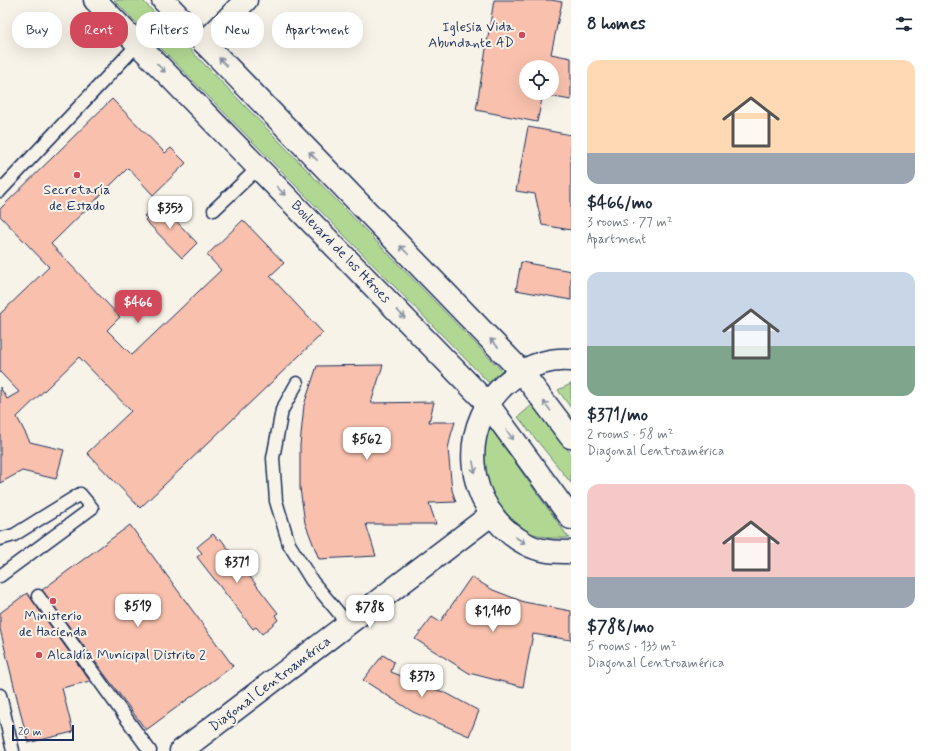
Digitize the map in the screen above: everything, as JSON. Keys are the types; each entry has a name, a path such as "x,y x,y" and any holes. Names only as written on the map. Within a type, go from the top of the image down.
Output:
{"main road":[{"name":"Boulevard de los Héroes","path":"95,0 136,42"},
{"path":"163,0 521,371 571,437"},
{"path":"204,43 246,0"},
{"name":"Boulevard de los Héroes","path":"142,48 487,403 571,518"},
{"path":"570,359 536,364 521,371 502,385 487,403 475,430 472,459 478,489 492,514 508,532 527,545 550,552 571,552"},
{"name":"Diagonal Centroamérica","path":"181,751 492,514"}],"lane":[{"path":"0,191 136,46"},
{"path":"214,210 258,168"},
{"path":"297,383 282,410 273,458 276,501 290,544 312,581 348,624"},
{"path":"0,539 14,535 80,494 92,508 0,576"},
{"path":"38,596 150,751"},
{"path":"0,695 13,751"}],"green space":[{"path":"114,0 142,0 154,12 136,12 136,22 128,14 128,12 126,12"},
{"path":"161,48 189,48 503,372 490,384"},
{"path":"571,384 571,408 558,390"},
{"path":"532,405 571,454 571,483 518,417"},
{"path":"489,426 569,538 550,538 525,532 503,514 488,488 482,448"}],"building":[{"name":"Iglesia Vida Abundante AD","path":"494,0 551,0 562,2 551,54 571,58 571,100 559,98 559,60 519,60 519,100 542,100 537,122 476,110"},
{"path":"112,99 165,153 171,148 186,163 153,195 128,168 51,244 120,317 107,330 132,355 221,270 207,255 243,220 284,263 270,276 323,333 140,508 87,453 131,411 79,357 17,417 30,442 64,450 56,479 22,471 0,483 0,387 7,399 19,392 0,372 0,314 49,267 0,216 0,209"},
{"path":"528,127 571,135 571,230 542,225 535,194 516,191"},
{"path":"158,202 197,243 182,258 145,220 147,218 144,216"},
{"path":"521,262 571,271 571,300 516,290"},
{"path":"383,365 371,403 434,402 429,422 455,422 448,449 452,490 456,502 429,503 436,524 366,524 376,556 319,559 305,523 300,488 300,445 304,405 317,366"},
{"path":"130,525 233,666 146,730 42,590"},
{"path":"213,534 218,540 220,538 278,613 275,615 278,620 262,634 256,627 253,629 197,557 202,553 197,547"},
{"path":"471,577 493,590 524,602 571,611 571,640 533,634 523,687 469,673 415,639 432,617 440,622"},
{"name":"Alcaldía Municipal Distrito 2","path":"27,593 90,681 62,688 73,732 28,743 0,629 0,613"},
{"path":"383,655 394,662 391,672 448,694 479,711 469,736 413,712 363,680"}],"place":[{"name":"Iglesia Vida Abundante AD","path":"522,35"},
{"name":"Secretaría de Estado","path":"77,175"},
{"name":"Ministerio de Hacienda","path":"53,601"},
{"name":"Alcaldía Municipal Distrito 2","path":"39,655"}]}
